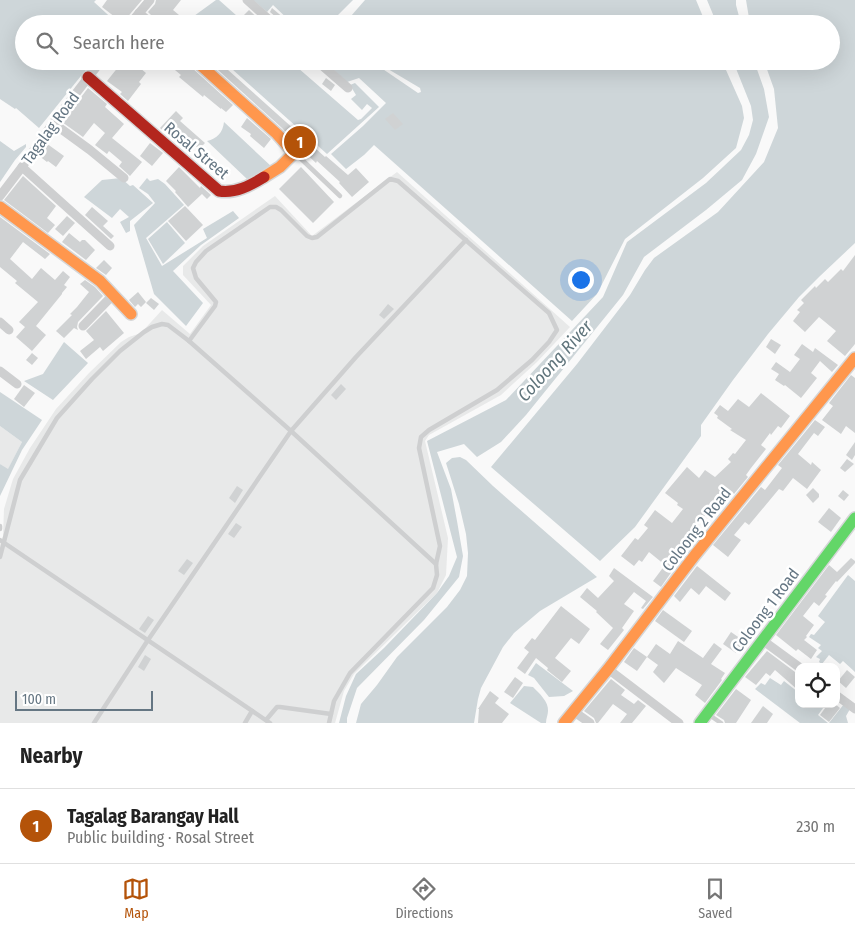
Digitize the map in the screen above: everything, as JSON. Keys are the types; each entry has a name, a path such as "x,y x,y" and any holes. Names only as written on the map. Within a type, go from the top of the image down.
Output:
{"street":[{"path":"141,15 139,13 150,0"},
{"path":"247,0 264,15"},
{"name":"Tagalag Road","path":"0,196 94,70"},
{"path":"206,70 277,134 294,152"},
{"path":"327,70 348,88"},
{"name":"Rosal Street","path":"88,77 223,192 230,192 264,177 280,167 294,152"},
{"path":"53,123 124,178"},
{"path":"22,167 110,246"},
{"path":"0,207 100,281 131,314"},
{"path":"84,326 114,294"},
{"path":"0,322 9,330"},
{"name":"Coloong 2 Road","path":"564,723 695,555 855,358"},
{"path":"0,371 17,384"},
{"name":"Coloong 1 Road","path":"700,723 855,518"},
{"path":"762,640 795,664"},
{"path":"608,669 679,723"},
{"path":"840,698 855,709"},
{"path":"573,711 590,723"}],"lane":[{"path":"294,152 340,196"},
{"path":"189,342 216,302 196,278 193,268 206,251 270,207 276,207 281,210 307,236 317,237 390,179 398,181 549,313 556,330 549,342 532,360 497,390 429,430 421,437 419,448 440,546 436,564 437,575 433,588 350,674 334,701 329,723"},
{"path":"94,723 148,640 291,431 356,357 466,240"},
{"path":"0,557 2,542 20,480 57,418 92,378 120,351 152,327 162,324 168,325 189,342 291,431 436,564"},
{"path":"2,542 268,722 277,708 280,707 332,714"},
{"path":"246,722 252,711"},
{"path":"707,713 721,723"}],"shaded area":[{"path":"397,172 570,327 537,362 501,395 429,435 425,441 448,538 446,575 437,593 354,674 344,691 335,723 0,723 0,545 3,536 4,509 13,479 30,448 56,409 121,342 141,333 162,310 190,334 211,305 183,275 183,266 203,246 275,196 312,236"},
{"path":"0,426 22,442 8,470 0,464"}],"water":[{"path":"0,0 96,0 94,2 108,15 15,15 15,70 86,70 39,128 16,108 0,99"},
{"path":"216,0 219,0 236,15 195,15"},
{"path":"253,0 353,0 338,15 284,15 273,5 267,12"},
{"path":"365,0 696,0 702,15 352,15"},
{"path":"707,0 736,0 739,15 713,15"},
{"path":"746,0 855,0 855,243 799,297 768,334 701,425 701,436 635,527 600,561 491,467 577,364 630,295 654,258 718,212 764,162 778,128 774,89 767,70 840,70 840,15 748,15"},
{"path":"233,70 300,70 358,120 372,108 367,104 362,110 351,99 356,95 350,85 355,83 379,107 327,154"},
{"path":"334,70 384,70 418,93 421,92 420,88 390,70 726,70 742,106 744,118 736,148 703,178 625,239 597,294 572,321 374,145 346,169 331,154 386,103 359,78 347,82"},
{"name":"Coloong River","path":"737,70 757,70 764,89 769,117 756,154 742,180 644,257 623,295 526,415 501,442 477,457 464,444 437,452 451,489 457,521 463,556 459,577 424,620 357,688 347,723 339,723 346,696 356,674 437,593 449,576 457,557 427,441 506,400 603,297 627,242 706,183 741,150 749,135 753,120 751,106"},
{"path":"224,122 272,167 247,179 207,141 214,139 219,134"},
{"path":"0,141 14,151 26,144 26,147 0,182"},
{"path":"121,178 130,186 133,185 153,203 130,221 130,231 126,233 120,222 129,217 120,209 112,218 84,197 102,180"},
{"path":"147,178 150,181 158,179 165,184 184,205 146,238 162,266 207,238 203,229 233,211 239,218 201,245 173,271 203,303 186,326 154,294 134,225 155,203 148,194 139,188"},
{"path":"167,222 185,243 163,264 148,239"},
{"path":"64,342 88,363 53,400 24,381 43,374"},
{"path":"0,392 42,420 22,450 0,496 0,464 8,469 22,442 0,426"},
{"path":"460,457 466,460 597,577 540,611 514,633 503,647 481,688 474,723 356,723 361,704 397,657 447,607 460,590 467,576 468,553 466,534 446,463 452,458"},
{"path":"848,575 855,581 855,672 843,661 840,664 829,655 823,663 819,662 820,659 816,657 822,651 818,648 821,645 809,637 811,634 814,635 825,622 818,616"},
{"path":"536,663 573,691 564,696 549,697 534,678 528,675"},
{"path":"770,678 781,685 784,681 795,690 795,708 823,708 818,715 828,723 800,723 755,689 761,683 765,685"},
{"path":"524,686 533,687 545,701 548,708 546,723 541,723 510,703"},
{"path":"844,704 850,709 846,716 848,723 829,723"}],"building":[{"path":"107,0 142,0 129,15 112,15 102,7"},
{"path":"156,0 181,0 173,10 179,15 151,15 148,12"},
{"path":"272,8 280,15 273,15 270,12"},
{"path":"249,10 254,15 244,15"},
{"path":"116,70 142,70 146,73 139,82 141,84 128,101 120,94 122,92 107,81"},
{"path":"175,70 194,70 233,105 226,112 204,95 203,97 179,77 181,75"},
{"path":"218,70 228,70 325,157 348,175 356,168 369,182 352,197 340,182 317,161 316,163 282,128"},
{"path":"326,78 335,85 331,91 322,84"},
{"path":"88,88 107,104 105,107 124,124 112,138 142,162 130,176 119,166 122,162 109,151 107,154 95,145 105,133 94,123 83,137 62,122"},
{"path":"176,111 183,118 180,121 205,143 199,149 183,137 177,143 160,128"},
{"path":"393,113 403,124 395,130 385,119"},
{"path":"247,118 271,139 264,148 250,136 251,134 241,127"},
{"path":"46,143 64,156 56,167 38,155"},
{"path":"150,143 163,153 152,166 140,156"},
{"path":"179,167 200,188 201,186 211,195 207,199 202,194 188,207 166,181"},
{"path":"301,167 334,202 313,223 279,189"},
{"path":"23,176 56,206 47,218 55,225 48,233 4,200"},
{"path":"185,206 203,225 186,241 168,221"},
{"path":"92,207 108,221 103,226 114,236 111,239 85,215"},
{"path":"67,216 75,223 63,236 55,229"},
{"path":"0,217 50,254 45,259 23,242 10,259 32,279 41,268 55,280 63,271 70,277 64,285 67,287 36,326 46,335 32,351 16,337 25,327 19,322 38,302 15,283 17,281 0,267"},
{"path":"69,233 80,242 85,240 95,250 86,260 62,242"},
{"path":"855,255 855,344 845,356 827,341 836,331 819,317 805,332 793,321 800,312 797,310 804,303 801,300 825,279 828,282 841,269 843,271"},
{"path":"104,260 112,268 106,275 96,268"},
{"path":"85,280 103,296 78,322 78,330 74,328 64,338 56,331 72,315 70,314 89,292 80,284"},
{"path":"138,292 146,302 141,307 138,304 135,307 129,300"},
{"path":"151,298 159,304 154,310 146,303"},
{"path":"388,304 394,309 384,319 379,315"},
{"path":"106,311 124,333 103,351 100,347 86,359 80,351 94,340 86,331"},
{"path":"771,339 781,345 775,354 766,347"},
{"path":"802,344 813,352 815,348 838,365 832,372 820,361 811,373 817,378 801,398 785,385 775,380 779,374 771,369 776,362 790,372 800,359 794,355"},
{"path":"32,353 38,358 32,365 26,360"},
{"path":"851,375 855,378 855,433 846,426 841,434 822,420 833,406 829,403"},
{"path":"341,384 346,389 336,400 331,395"},
{"path":"24,385 35,393 24,407 14,399"},
{"path":"761,393 790,416 781,428 778,426 771,435 770,433 761,445 766,449 746,475 748,477 734,494 731,492 726,498 722,494 692,532 698,537 681,556 661,587 653,581 665,565 649,552 642,562 639,560 634,566 621,556 635,538 638,540 648,528 644,525 655,510 672,523 683,509 665,493 687,467 699,478 705,470 715,477 731,462 728,459 733,453 735,454 746,440 730,430 732,429 717,418 718,416 714,413 720,405 728,411 738,399 749,407"},
{"path":"815,420 825,427 818,436 814,433 798,454 811,465 812,462 821,470 807,489 793,478 783,491 779,489 749,525 745,522 734,535 741,540 728,557 713,545 761,487 765,490 782,468 778,465"},
{"path":"855,442 855,455 852,460 846,455"},
{"path":"847,459 854,464 845,472 840,468"},
{"path":"237,486 243,490 235,503 229,498"},
{"path":"813,488 819,494 819,497 813,503 806,495"},
{"path":"843,490 849,495 844,501 838,496"},
{"path":"829,508 841,518 831,532 818,522"},
{"path":"236,523 242,527 234,538 228,534"},
{"path":"851,558 855,563 836,581 819,606 814,602 803,616 814,625 804,640 817,650 811,659 798,649 796,651 776,635 829,565 837,572"},
{"path":"187,559 193,563 184,575 178,571"},
{"path":"697,566 731,593 725,601 706,586 699,595 691,588 680,602 674,596"},
{"path":"614,568 653,597 643,609 641,608 646,601 634,592 624,604 634,611 622,628 624,630 608,650 600,644 613,628 580,597 587,588 598,598 614,581 609,576"},
{"path":"561,606 590,629 579,644 571,638 555,658 571,671 562,682 536,658 525,674 517,668 529,652 524,648 532,638 535,640"},
{"path":"663,610 692,631 684,642 655,621"},
{"path":"148,616 154,620 145,633 139,629"},
{"path":"731,632 744,641 736,653 723,644"},
{"path":"678,641 703,658 714,643 722,649 711,664 725,673 705,703 695,695 702,685 676,668 664,683 653,672 658,665 647,657 656,644 670,654"},
{"path":"634,648 647,657 637,671 624,662"},
{"path":"767,651 795,672 795,688 775,670 770,676 766,673 756,685 745,677"},
{"path":"145,655 151,659 144,671 138,667"},
{"path":"847,670 855,677 846,688 840,683 840,679"},
{"path":"515,677 523,683 513,698 504,692"},
{"path":"611,679 625,690 621,695 634,704 638,700 646,706 632,723 620,723 627,714 613,704 598,723 584,711"},
{"path":"736,689 751,700 736,723 725,723 724,720 716,715"},
{"path":"490,691 499,698 495,703 509,714 502,723 478,723 478,709"},
{"path":"763,706 773,714 767,723 751,723"},
{"path":"825,708 840,708 829,722 820,715"}],"traffic: fast":[{"path":"700,723 855,518"}],"traffic: slow":[{"path":"206,70 277,134 294,153 280,167 264,177"},
{"path":"0,207 100,281 131,314"},
{"path":"564,723 695,555 855,358"}],"traffic: jam":[{"path":"88,77 219,191 237,190 264,177"}],"place":[{"name":"Tagalag Barangay Hall","path":"300,142"}]}
